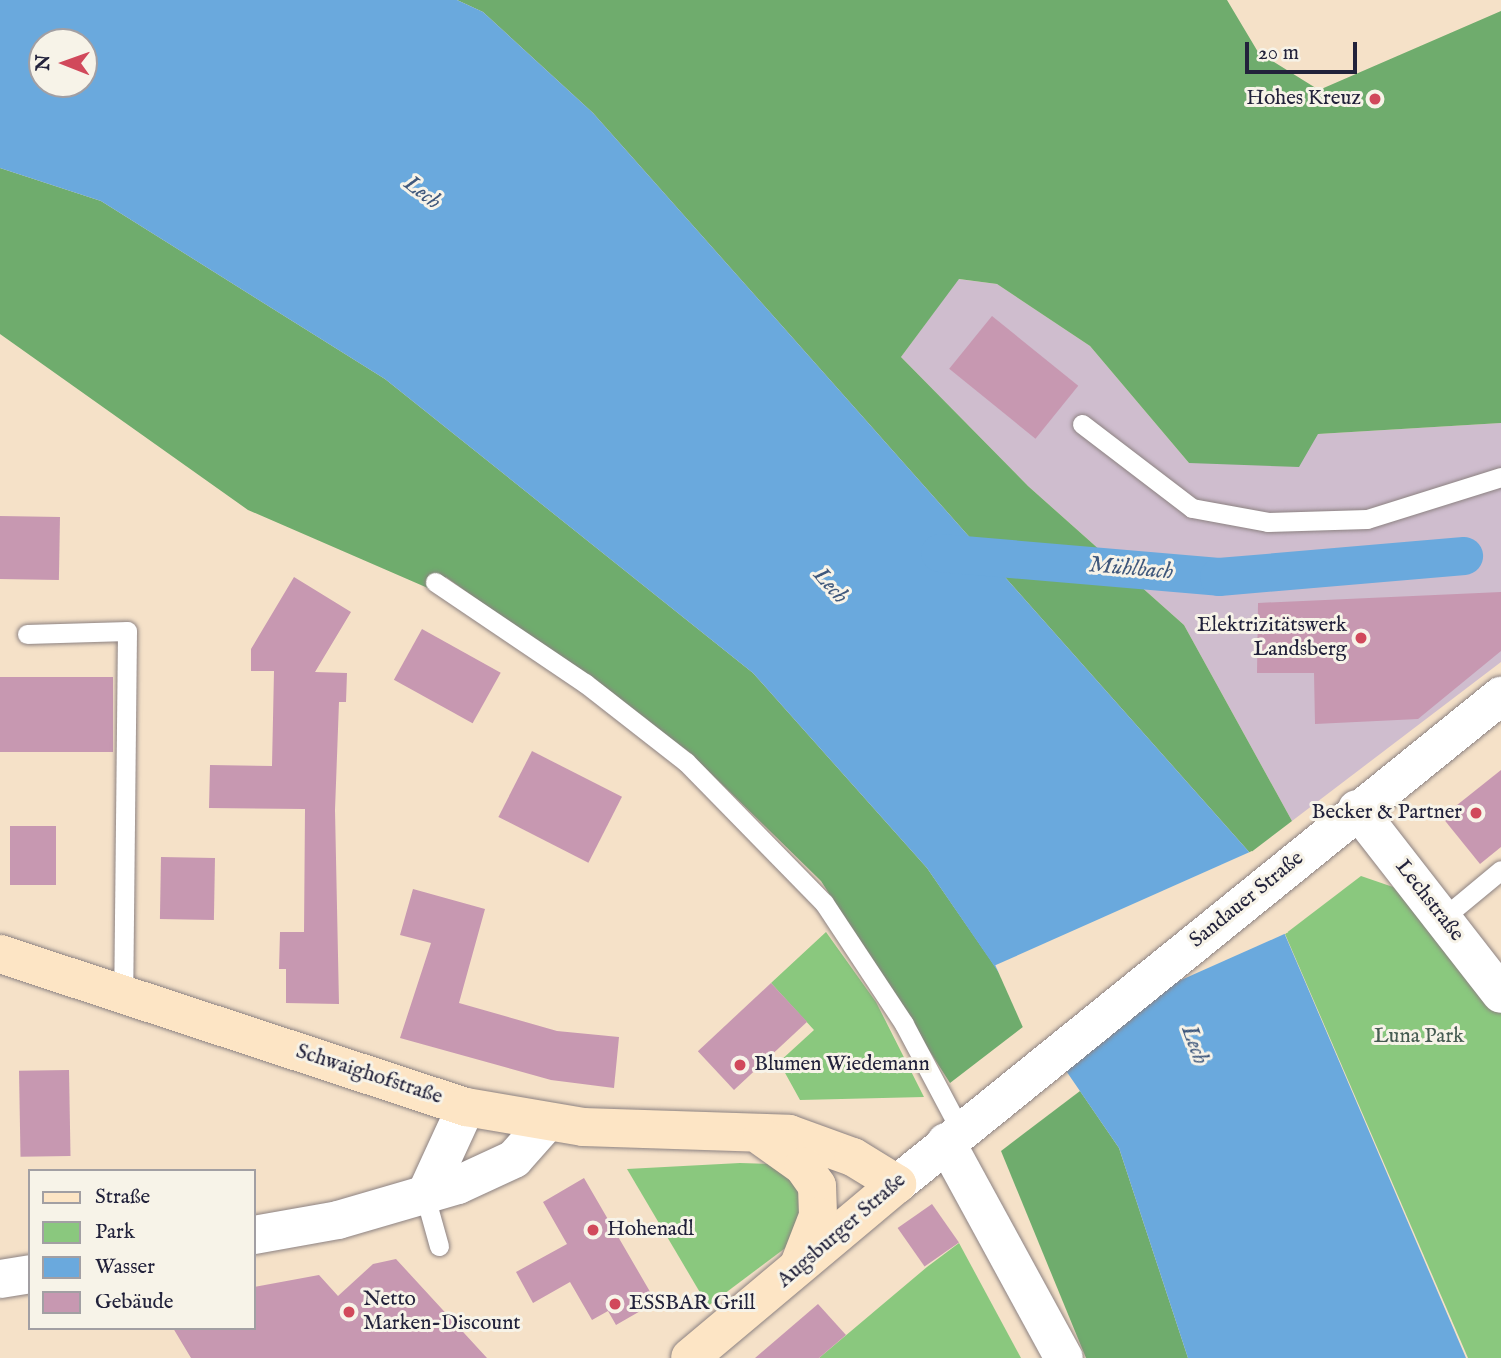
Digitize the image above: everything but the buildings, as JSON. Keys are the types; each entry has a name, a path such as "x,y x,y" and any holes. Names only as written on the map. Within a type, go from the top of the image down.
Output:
{"street":[{"name":"Sandauer Straße","path":"970,1125 1357,809 1501,696"},
{"name":"Lechstraße","path":"1357,809 1501,994"},
{"name":"Schwaighofstraße","path":"0,954 122,991 466,1107 547,1122 789,1134 829,1147 897,1184"},
{"path":"425,1196 466,1107"},
{"path":"256,1235 425,1196 514,1159 547,1122"},
{"name":"Augsburger Straße","path":"690,1358 970,1125"},
{"path":"970,1125 1064,1358"},
{"name":"Schwaighofstraße","path":"751,1132 778,1144 817,1186 818,1216 797,1270"},
{"path":"0,1279 28,1274"}],"lane":[{"path":"1082,424 1192,508 1268,522 1367,519 1501,477"},
{"path":"435,582 585,683 686,762 824,902 970,1125"},
{"path":"27,634 127,631 122,991"},
{"path":"1443,918 1501,870"},
{"path":"425,1196 439,1246"}],"shaded area":[{"path":"958,279 997,284 1090,346 1189,463 1318,434 1501,423 1501,662 1292,821 1184,625 1028,486 901,357"}],"green space":[{"path":"457,0 1227,0 1258,52 1319,90 1501,11 1501,423 1318,434 1299,467 1189,463 1090,346 997,284 959,279 901,357 1028,486 1184,625 1292,821 1250,853 593,113 483,12"},
{"path":"0,168 101,201 385,379 753,673 927,868 1032,1020 950,1083 821,881 689,752 446,577 437,592 248,510 0,334"},
{"name":"Luna Park","path":"1361,876 1393,887 1501,1007 1501,1358 1468,1358 1285,934"},
{"path":"826,932 876,1002 924,1097 800,1100 779,1062 814,1030 771,983"},
{"path":"1080,1091 1119,1148 1188,1358 1086,1358 1001,1151"},
{"path":"740,1163 773,1164 805,1176 800,1237 708,1306 627,1169"},
{"path":"959,1243 1021,1358 819,1358 927,1267"}],"water":[{"name":"Lech","path":"0,0 457,0 483,12 593,113 1250,853 1466,1358 1188,1358 1119,1148 927,868 753,673 385,379 101,201 0,168"}],"pier":[{"path":"1252,851 1288,932 1031,1047 995,965"}],"waterway":[{"name":"Mühlbach","path":"940,553 1219,577 1464,556"}],"place":[{"name":"Hohes Kreuz","path":"1375,99"},
{"name":"Elektrizitätswerk Landsberg","path":"1361,638"},
{"name":"Becker & Partner","path":"1476,813"},
{"name":"Blumen Wiedemann","path":"740,1065"},
{"name":"Hohenadl","path":"593,1230"},
{"name":"ESSBAR Grill","path":"615,1304"},
{"name":"Netto Marken-Discount","path":"349,1312"}]}
